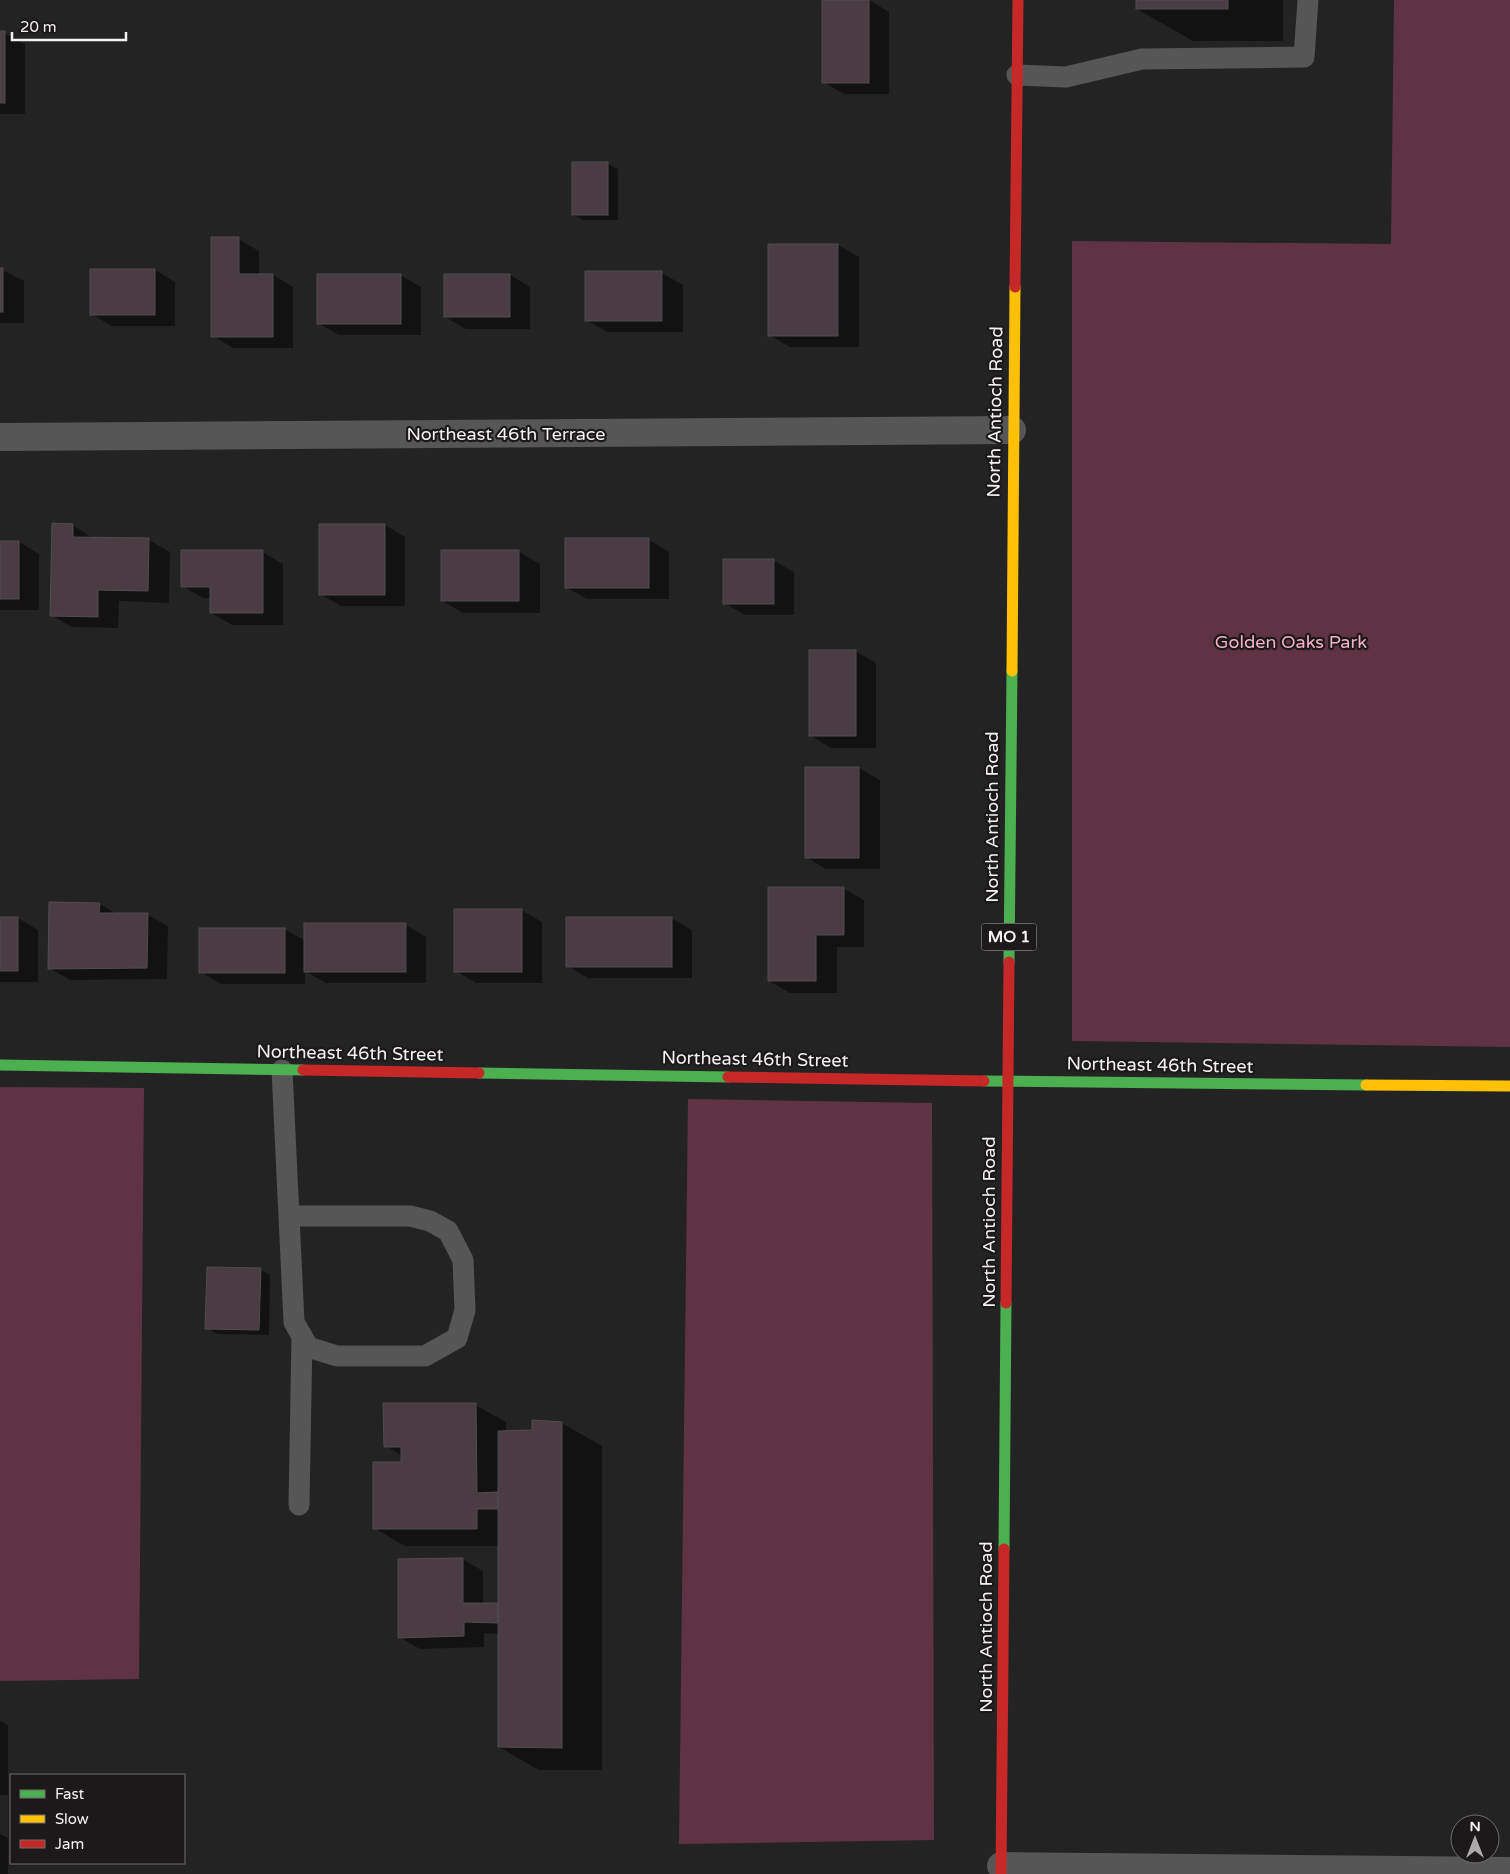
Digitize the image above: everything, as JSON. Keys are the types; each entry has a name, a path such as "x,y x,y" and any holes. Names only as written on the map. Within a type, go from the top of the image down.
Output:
{"main road":[{"name":"North Antioch Road","path":"1001,1870 1012,430 1018,0"},
{"name":"Northeast 46th Street","path":"0,1065 1008,1081 1510,1086"}],"street":[{"name":"Northeast 46th Terrace","path":"0,437 1012,430"},
{"path":"1001,1870 1510,1871"}],"lane":[{"path":"1017,76 1066,77 1142,59 1304,56 1308,0"},
{"path":"282,1070 294,1322 308,1347 337,1356 425,1356 457,1338 465,1310 463,1260 448,1232 430,1221 410,1216 289,1216"},
{"path":"298,1505 302,1336"}],"green space":[{"name":"Golden Oaks Park","path":"1394,0 1510,0 1510,1047 1072,1041 1072,241 1391,244"},
{"path":"0,1087 144,1088 139,1679 0,1681"},
{"path":"688,1099 932,1103 934,1840 679,1844"}],"building":[{"path":"822,0 869,0 869,83 822,83"},
{"path":"1136,0 1228,0 1228,9 1136,9"},
{"path":"0,31 5,31 5,103 0,103"},
{"path":"572,162 608,162 608,215 572,215"},
{"path":"211,237 239,237 239,274 273,274 273,337 211,337"},
{"path":"768,244 838,244 838,336 768,336"},
{"path":"0,268 3,268 3,312 0,312"},
{"path":"90,269 155,269 155,315 90,315"},
{"path":"585,271 662,271 662,321 585,321"},
{"path":"317,274 401,274 401,324 317,324"},
{"path":"444,274 510,274 510,317 444,317"},
{"path":"52,523 73,524 73,537 149,538 148,591 98,590 98,617 50,616"},
{"path":"319,524 385,524 385,595 319,595"},
{"path":"565,538 649,538 649,588 565,588"},
{"path":"0,541 19,541 19,599 0,599"},
{"path":"181,550 263,550 263,613 210,613 210,587 181,587"},
{"path":"441,550 519,550 519,601 441,601"},
{"path":"723,559 774,559 774,604 723,604"},
{"path":"809,650 856,650 856,736 809,736"},
{"path":"805,767 859,767 859,858 805,858"},
{"path":"768,887 844,887 844,935 816,935 816,981 768,981"},
{"path":"49,902 100,903 99,913 148,913 147,968 48,969"},
{"path":"454,909 522,909 522,972 454,972"},
{"path":"0,917 18,917 18,971 0,971"},
{"path":"566,917 672,917 672,967 566,967"},
{"path":"304,923 406,923 406,972 304,972"},
{"path":"199,928 285,928 285,973 199,973"},
{"path":"207,1267 261,1268 259,1330 205,1329"},
{"path":"383,1403 476,1403 477,1493 498,1492 498,1509 477,1509 477,1529 373,1529 373,1462 401,1462 401,1447 384,1447"},
{"path":"532,1420 562,1422 562,1748 498,1747 498,1431 532,1430"},
{"path":"463,1558 463,1603 498,1603 498,1623 464,1622 464,1636 398,1638 398,1559"}],"traffic: fast":[{"path":"1009,962 1012,671"},
{"path":"0,1065 303,1070"},
{"path":"479,1073 728,1077"},
{"path":"984,1081 1366,1085"},
{"path":"1004,1549 1006,1303"}],"traffic: slow":[{"path":"1012,671 1015,287"},
{"path":"1366,1085 1510,1086"}],"traffic: jam":[{"path":"1015,287 1018,0"},
{"path":"1006,1303 1009,962"},
{"path":"303,1070 479,1073"},
{"path":"728,1077 984,1081"},
{"path":"1001,1874 1004,1549"}]}
